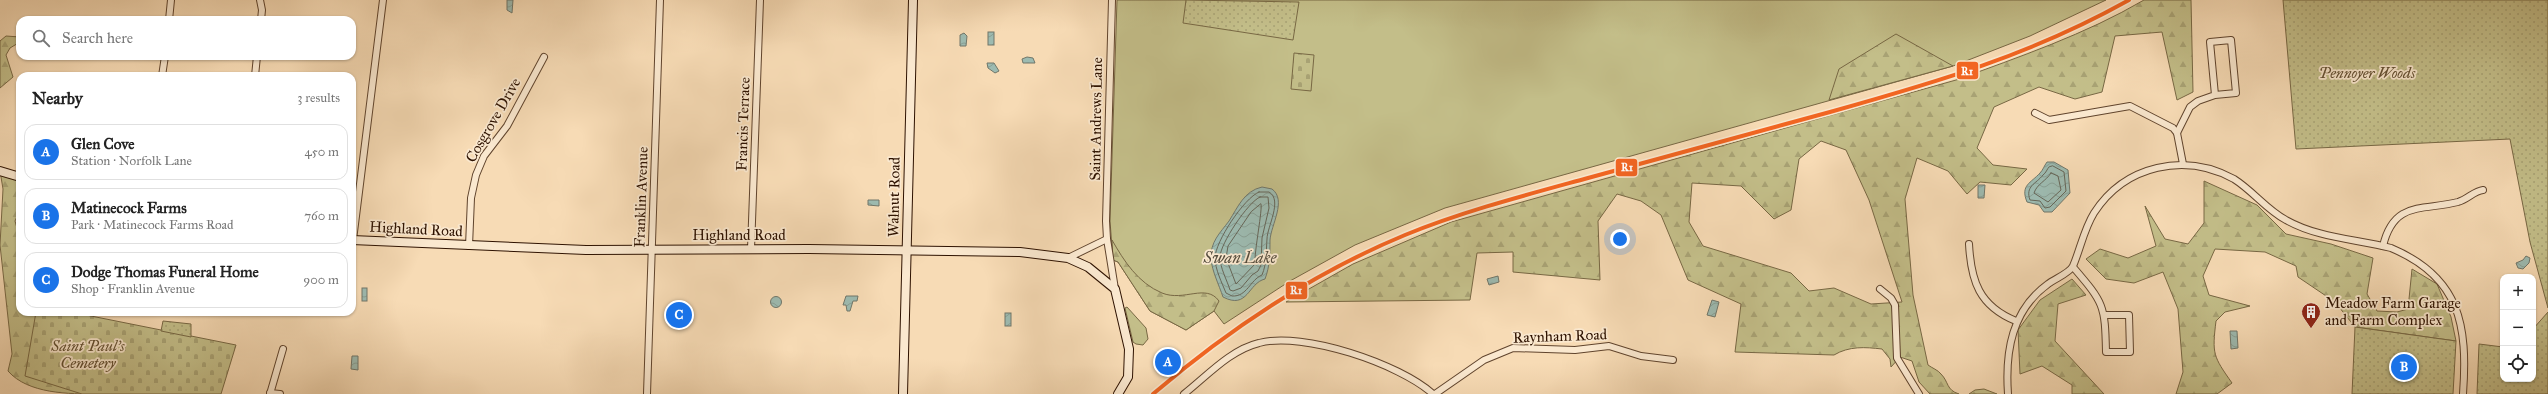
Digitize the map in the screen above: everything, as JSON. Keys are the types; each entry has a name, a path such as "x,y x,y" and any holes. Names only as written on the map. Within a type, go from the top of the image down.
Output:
{"street":[{"path":"169,16 171,0"},
{"path":"260,0 261,16"},
{"path":"356,216 383,0"},
{"name":"Franklin Avenue","path":"647,394 660,0"},
{"name":"Francis Terrace","path":"751,249 760,0"},
{"name":"Walnut Road","path":"903,394 913,0"},
{"name":"Saint Andrews Lane","path":"1112,0 1107,239 1115,289"},
{"path":"2177,133 2190,107 2198,101 2215,95 2236,93 2232,40 2210,42 2215,95"},
{"name":"Cosgrove Drive","path":"469,246 472,198 476,175 484,156 507,126 544,57"},
{"path":"163,72 164,60"},
{"path":"255,72 257,60"},
{"path":"2035,113 2049,120 2130,106 2172,128 2177,133 2183,164"},
{"path":"2008,394 2010,340 2016,321 2035,294 2073,267 2093,214 2103,202 2137,175 2150,169 2183,164 2203,167 2233,179 2246,187 2274,212 2304,229 2383,246 2404,254 2430,271 2440,280 2452,300 2460,319 2465,350 2463,394"},
{"path":"0,171 16,176"},
{"path":"2383,246 2390,226 2403,213 2423,206 2461,201 2483,190"},
{"path":"1068,258 1107,239"},
{"name":"Highland Road","path":"356,240 469,246 652,250 751,249 1020,252 1068,258 1088,267 1115,289"},
{"path":"1969,244 1970,264 1982,295 1990,307 2016,321"},
{"path":"2073,267 2097,294 2105,315 2106,352 2130,352 2129,315 2105,315"},
{"path":"1115,289 1125,323 1129,354 1128,377 1118,394"},
{"path":"1880,289 1891,298 1895,305 1897,358 1918,394"},
{"path":"1184,394 1231,356 1245,348 1259,343 1280,341 1338,348 1411,377 1434,394"},
{"name":"Raynham Road","path":"1434,394 1484,360 1514,348 1575,350 1609,346 1641,356 1673,360"},
{"path":"280,394 270,394 283,349"}],"green space":[{"path":"1117,0 2106,0 2030,36 1953,66 1445,208 1355,245 1290,281 1224,324 1214,311 1186,330 1150,311 1118,262 1113,260 1110,221"},
{"path":"1186,0 1299,2 1293,40 1183,23"},
{"path":"2144,0 2191,0 2193,92 2177,100 2162,32 2115,36 2102,92 2075,99 2039,87 1994,107 1977,148 1993,165 2027,169 2011,185 1980,182 1967,194 1948,171 1917,158 1905,199 1913,295 1928,365 1937,370 1944,377 1950,388 1959,394 1930,394 1919,382 1912,361 1900,357 1891,367 1890,359 1882,349 1851,349 1834,355 1735,352 1741,304 1688,280 1661,215 1641,201 1617,194 1598,221 1600,280 1513,272 1513,252 1477,253 1470,300 1286,302 1353,264 1451,222 1956,80 2052,44 2099,24","holes":["1821,141 1846,150 1869,200 1902,302 1871,304 1834,288 1809,291 1791,273 1703,246 1689,222 1692,183 1741,186 1774,219 1791,210 1799,159"]},
{"name":"Pennoyer Woods","path":"2283,0 2548,0 2548,308 2530,242 2510,139 2296,149"},
{"path":"1896,34 1953,66 1829,100 1839,69"},
{"path":"6,36 16,37 16,44 10,48 6,55 13,77 0,88 0,41"},
{"path":"1294,53 1314,55 1311,91 1291,89"},
{"path":"0,171 16,177 16,316 44,316 98,394 62,393 38,388 16,379 8,371 12,354 0,245 3,189"},
{"path":"2204,181 2257,205 2286,234 2331,244 2373,258 2367,294 2377,311 2397,312 2408,309 2412,269 2437,284 2451,317 2456,341 2355,327 2335,302 2298,277 2296,266 2265,252 2215,249 2203,276 2209,295 2250,306 2225,312 2216,321 2214,341 2215,354 2221,367 2232,383 2217,394 2176,394 2183,372 2178,309 2163,272 2134,283 2106,279 2086,259 2100,249 2128,258 2156,246 2145,206 2165,239 2188,244 2204,223"},
{"path":"1112,240 1132,271 1153,289 1162,293 1178,296 1208,293 1219,301 1214,311 1186,330 1150,311 1118,262 1113,260"},
{"path":"2072,279 2086,295 2058,304 2055,341 2104,394 2072,394 2072,385 2042,366 2020,374 2018,330 2040,300"},
{"path":"1127,307 1146,328 1148,339 1143,345 1133,342 1125,308"},
{"path":"2548,312 2548,394 2477,394 2479,344 2500,347 2500,382 2536,382 2536,326"},
{"name":"Saint Paul's Cemetery","path":"35,316 91,316 236,345 221,394 82,394 25,376"},
{"path":"163,321 191,324 191,337 161,331"},
{"path":"2355,327 2456,341 2453,394 2352,394"},
{"path":"1984,389 1997,394 1969,394 1975,390"}],"water":[{"path":"507,0 513,0 512,13 507,10"},
{"path":"988,32 994,32 994,45 988,45"},
{"path":"964,33 967,36 966,46 960,46 960,35"},
{"path":"1027,57 1033,58 1035,63 1023,63 1022,59"},
{"path":"987,63 994,63 999,71 995,73 988,68"},
{"path":"2047,162 2054,162 2068,170 2070,193 2052,212 2044,212 2039,205 2027,202 2025,196 2026,188 2041,172"},
{"path":"1978,185 1985,185 1984,198 1978,198"},
{"name":"Swan Lake","path":"1262,187 1272,189 1278,200 1277,213 1270,240 1267,274 1265,279 1259,281 1243,298 1231,300 1223,297 1216,278 1211,259 1212,248 1216,238 1242,200 1251,192"},
{"path":"868,200 879,200 879,206 868,205"},
{"path":"2526,256 2530,258 2529,263 2523,269 2518,268 2516,263 2523,260"},
{"path":"1498,276 1499,282 1489,285 1487,279"},
{"path":"362,288 367,288 367,301 362,301"},
{"path":"846,296 858,296 857,301 853,301 850,311 847,311 846,305 843,305"},
{"path":"774,297 778,297 780,298 780,306 774,307 771,304 771,300"},
{"path":"1712,300 1719,302 1715,317 1707,315"},
{"path":"1005,313 1011,313 1011,326 1005,326"},
{"path":"2230,331 2237,331 2238,348 2231,349"},
{"path":"352,356 358,356 358,370 351,369"}],"transit line":[{"name":"R1","path":"1153,394 1182,370 1241,326 1305,285 1371,250 1427,226 1518,197 1830,112 1946,78 2020,52 2092,19 2129,0"}],"place":[{"name":"Dodge Thomas Funeral Home","path":"679,315"},
{"name":"Meadow Farm Garage and Farm Complex","path":"2311,329"},
{"name":"Glen Cove","path":"1168,362"},
{"name":"Matinecock Farms","path":"2404,367"}]}
